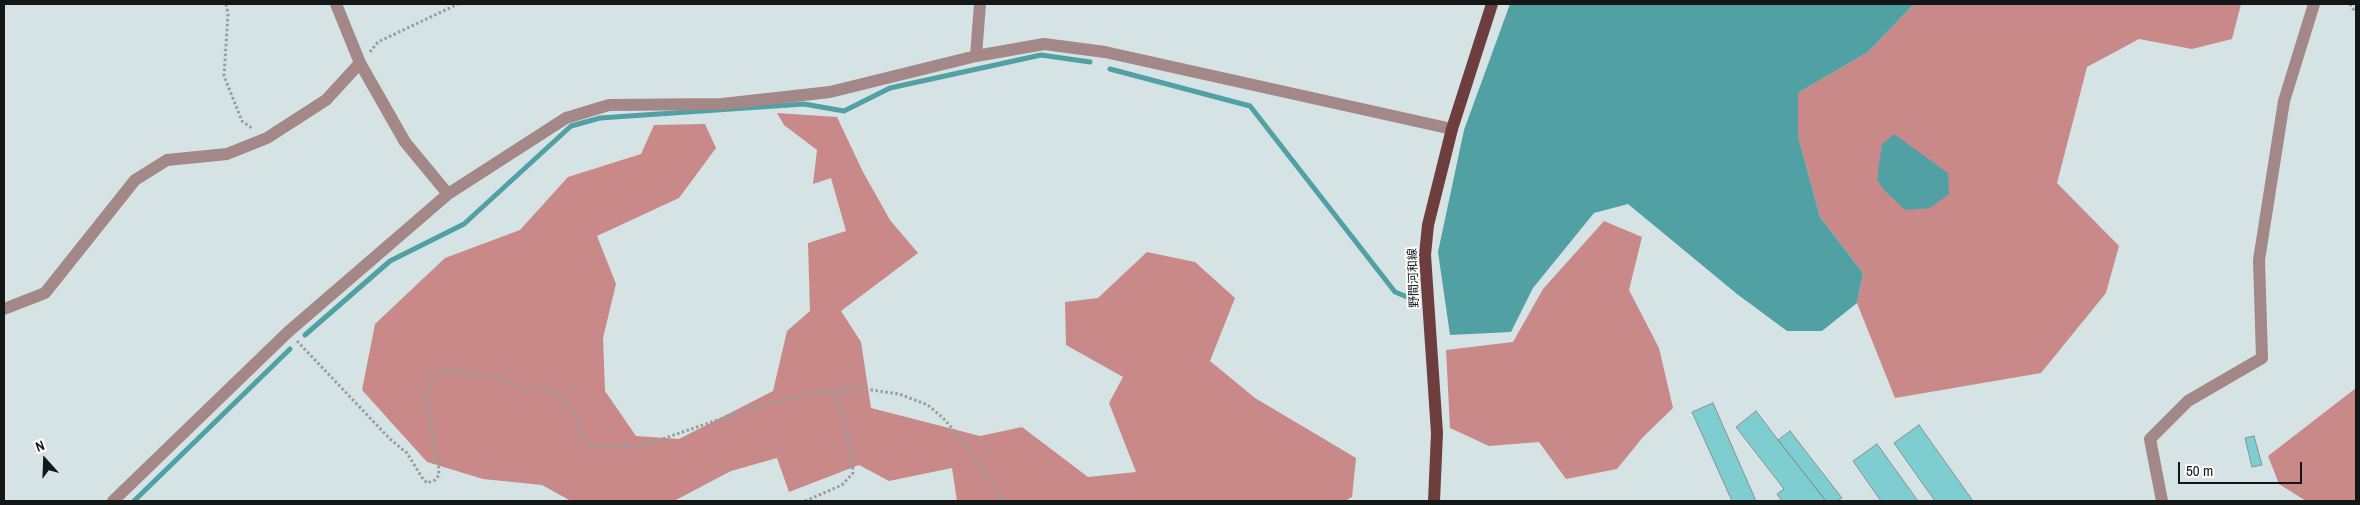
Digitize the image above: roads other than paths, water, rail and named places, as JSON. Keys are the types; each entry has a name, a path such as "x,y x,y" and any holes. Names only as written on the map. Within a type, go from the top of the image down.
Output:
{"main road":[{"name":"野間河和線","path":"1434,501 1437,434 1424,254 1428,225 1452,129 1492,4"}],"street":[{"path":"336,4 360,63 405,142 448,194"},
{"path":"976,56 980,4"},
{"path":"2162,501 2150,439 2188,401 2262,358 2259,260 2284,101 2314,4"},
{"path":"113,501 288,332 448,194 566,118 609,105 722,104 830,92 976,56 1044,44 1105,52 1452,129"},
{"path":"4,309 45,293 135,180 167,160 227,154 267,138 326,100 360,63"}],"water":[{"path":"1510,4 1914,4 1868,52 1798,93 1798,136 1820,217 1863,273 1857,303 1822,331 1787,331 1737,294 1628,204 1594,213 1533,288 1511,332 1450,335 1438,252 1464,130"},
{"path":"1894,134 1948,173 1949,194 1930,208 1905,210 1883,189 1877,179 1882,144"}],"waterway":[{"path":"305,335 390,261 464,224 571,126 600,118 804,104 844,111 890,88 1041,55 1090,62"},
{"path":"1110,69 1250,106 1395,292 1412,299"},
{"path":"134,501 290,349"}]}
